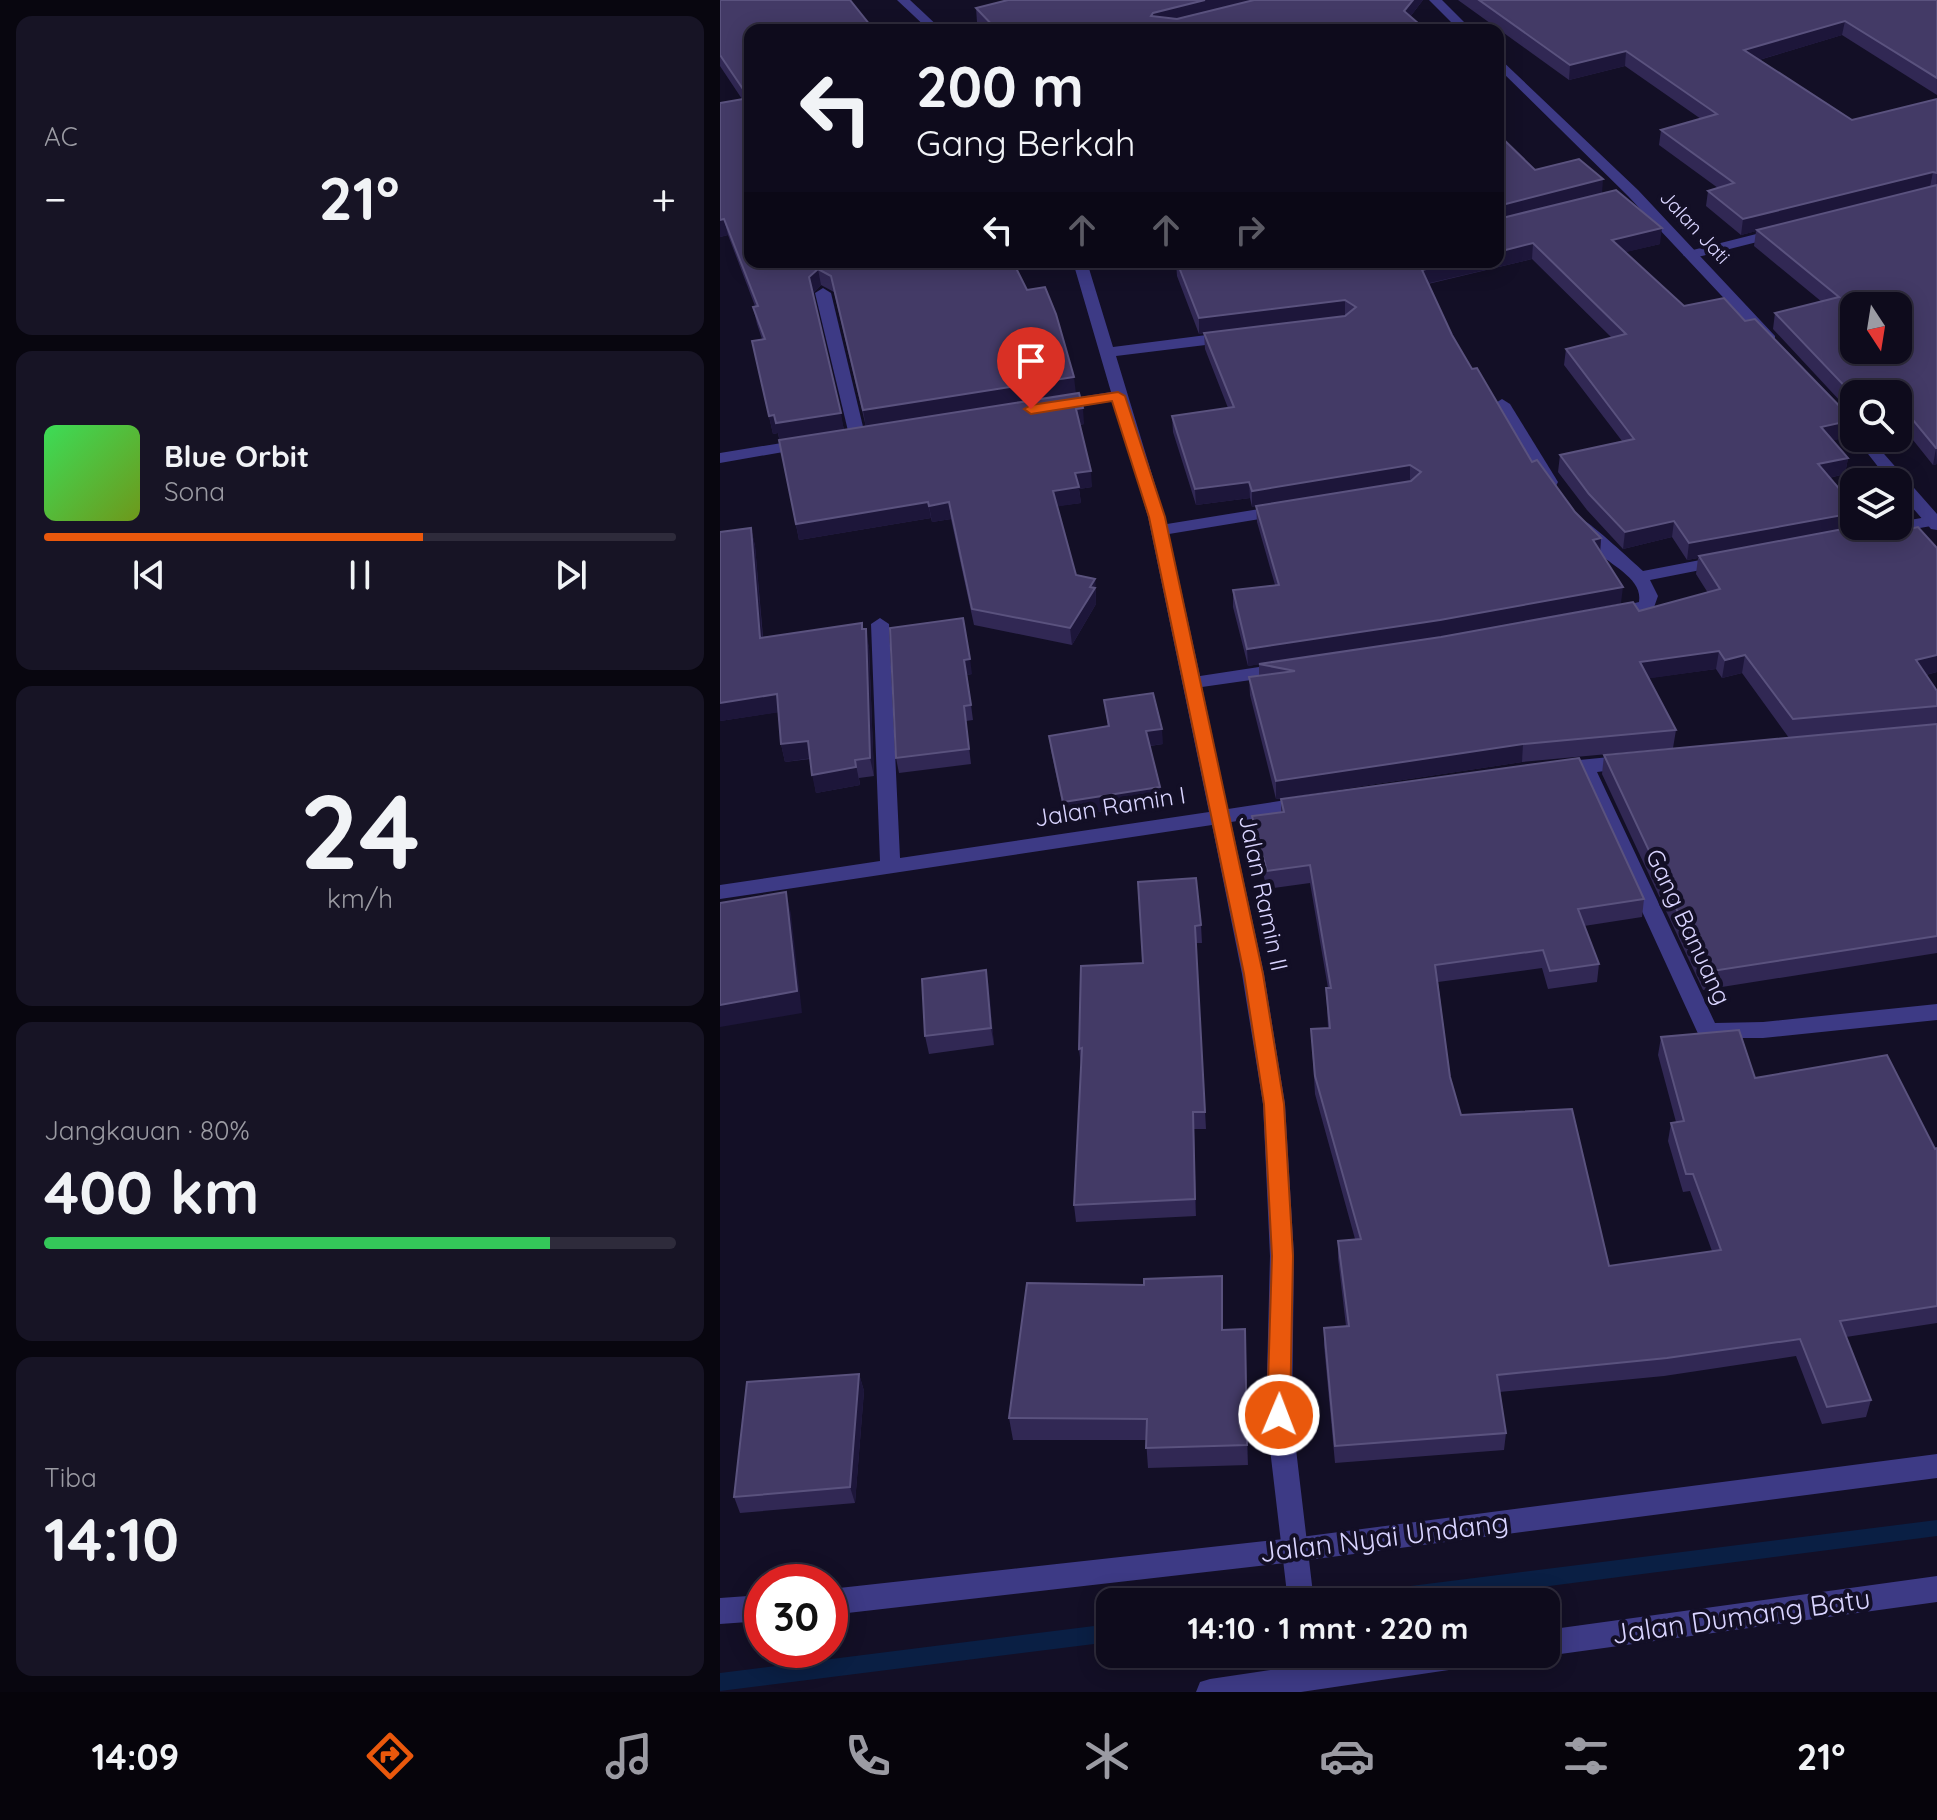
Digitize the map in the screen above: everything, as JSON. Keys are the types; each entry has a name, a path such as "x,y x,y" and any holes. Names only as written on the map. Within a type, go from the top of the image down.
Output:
{"street":[{"path":"903,0 929,24"},
{"path":"1435,0 1457,24"},
{"name":"Jalan Jati","path":"1504,67 1781,350"},
{"path":"1690,255 1796,228"},
{"name":"Jalan Ramin II","path":"1082,268 1159,530 1253,974 1274,1104 1282,1256 1279,1415 1299,1588"},
{"path":"720,458 849,437 823,293"},
{"path":"1107,352 1241,336"},
{"path":"1041,408 1118,396"},
{"path":"1502,404 1568,506 1605,549 1640,577 1649,596 1647,606 1589,619"},
{"path":"1873,452 1935,523"},
{"path":"1159,530 1303,507"},
{"path":"1827,540 1935,523"},
{"path":"1640,577 1734,558"},
{"path":"880,624 890,866"},
{"path":"1190,683 1299,667"},
{"path":"1538,771 1648,760"},
{"name":"Gang Banuang","path":"1585,766 1708,1032 1763,1030 1937,1012"},
{"name":"Jalan Ramin I","path":"720,892 1326,801"},
{"name":"Jalan Nyai Undang","path":"848,1600 1293,1550 1937,1466"},
{"name":"Jalan Dumang Batu","path":"1560,1641 1937,1589"},
{"path":"720,1611 744,1609"},
{"path":"1210,1692 1303,1668"}],"building":[{"path":"720,0 850,0 869,24 744,24 744,91 720,55"},
{"path":"1008,0 1205,0 1151,16 1177,19 1254,0 1413,0 1404,11 1419,24 991,24 976,8"},
{"path":"1479,0 1937,0 1937,78 1845,21 1744,50 1852,120 1937,99 1937,173 1743,219 1708,191 1734,183 1661,130 1717,114 1626,51 1570,65"},
{"path":"744,99 744,268 1016,268 1027,290 1045,287 1074,377 863,410 831,276 818,269 809,277 841,413 776,423 774,415 769,416 752,341 765,339 753,307 758,306 724,219 720,220 720,103"},
{"path":"1504,140 1535,170 1579,159 1603,179 1504,204"},
{"path":"1937,185 1937,448 1912,419 1912,380 1840,381 1775,313 1839,297 1757,230"},
{"path":"1616,190 1662,228 1612,240 1684,306 1724,298 1745,321 1755,319 1840,407 1840,423 1821,427 1848,458 1818,464 1840,490 1840,516 1689,543 1674,521 1625,532 1589,494 1560,455 1634,439 1566,349 1626,334 1533,243 1504,250 1504,218"},
{"path":"1179,268 1430,268 1422,270 1452,335 1472,369 1477,368 1532,462 1537,460 1575,512 1601,538 1593,540 1623,587 1440,620 1247,649 1233,590 1279,585 1256,506 1411,481 1421,472 1410,465 1252,491 1249,482 1195,489 1172,416 1234,407 1204,333 1345,316 1356,307 1345,300 1199,318"},
{"path":"1079,393 1083,408 1076,409 1091,471 1075,473 1079,487 1053,491 1076,575 1095,579 1090,587 1095,588 1070,628 972,609 949,502 929,506 928,502 796,524 779,440"},
{"path":"1918,527 1937,548 1937,655 1916,660 1937,691 1937,706 1793,719 1745,655 1725,660 1719,651 1640,662 1676,730 1523,744 1276,781 1249,677 1295,671 1259,664 1441,637 1633,602 1639,611 1720,589 1699,556 1840,530 1840,540 1912,540 1912,528"},
{"path":"751,528 760,638 862,623 862,629 866,629 870,758 855,760 856,767 812,775 808,741 781,744 777,694 720,703 720,532"},
{"path":"963,618 970,659 964,660 971,705 964,706 969,749 896,758 890,628"},
{"path":"1153,693 1162,729 1146,731 1160,787 1063,802 1049,736 1109,726 1104,700"},
{"path":"1937,724 1937,936 1706,972 1604,755"},
{"path":"1579,758 1644,899 1578,909 1599,964 1550,971 1543,950 1435,965 1450,1077 1461,1115 1572,1109 1609,1266 1721,1250 1693,1174 1686,1174 1671,1123 1684,1121 1661,1037 1739,1030 1755,1078 1887,1055 1937,1148 1937,1306 1840,1321 1871,1400 1827,1407 1800,1339 1667,1358 1497,1375 1506,1433 1335,1446 1324,1328 1349,1326 1338,1241 1361,1239 1315,1076 1311,1029 1330,1028 1326,988 1331,988 1310,865 1267,871 1252,816 1284,812 1281,799"},
{"path":"1196,878 1201,925 1195,926 1205,1112 1193,1112 1195,1199 1074,1205 1082,1048 1079,1049 1081,966 1143,963 1138,882"},
{"path":"786,892 797,991 720,1005 720,903"},
{"path":"986,970 991,1028 925,1036 922,979"},
{"path":"1222,1276 1222,1330 1245,1329 1247,1445 1146,1448 1147,1419 1009,1418 1027,1283 1144,1285 1144,1279"},
{"path":"859,1374 850,1487 734,1497 747,1382"}],"waterway":[{"path":"1465,1588 1937,1528"},
{"path":"720,1682 1096,1635"}],"route":[{"path":"1031,409 1118,396 1157,517 1253,974 1274,1104 1282,1256 1279,1415"}]}
